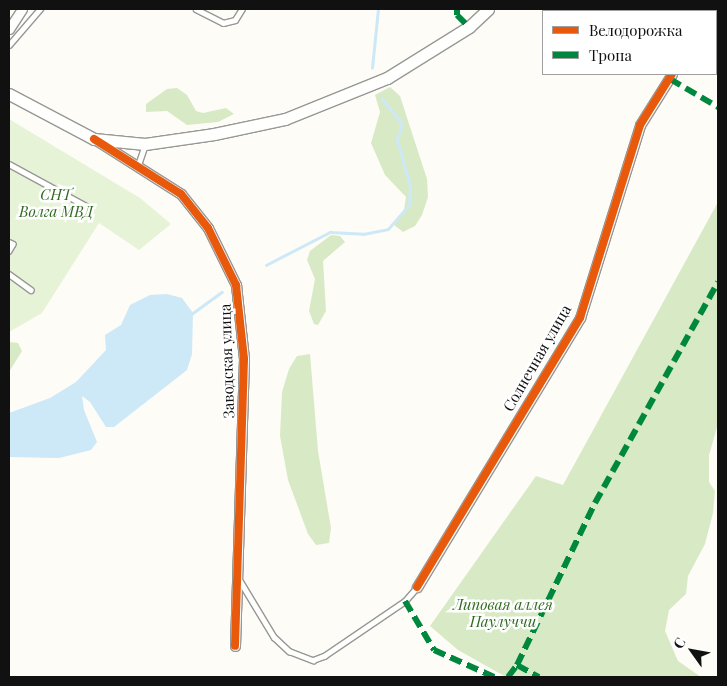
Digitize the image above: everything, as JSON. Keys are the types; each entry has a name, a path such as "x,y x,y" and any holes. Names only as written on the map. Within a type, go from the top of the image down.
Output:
{"street":[{"path":"9,29 22,9"},
{"path":"9,94 94,139 146,144 214,134 285,119 387,78 469,27 488,9"},
{"name":"Солнечная улица","path":"417,587 580,318 640,125 671,75"},
{"name":"Заводская улица","path":"94,139 138,165 181,194 194,209 220,248 236,286 244,359 235,646"}],"lane":[{"path":"9,45 40,9"},
{"path":"196,9 223,23 235,20 242,9"},
{"path":"138,165 146,144"},
{"path":"9,164 88,207"},
{"path":"9,242 13,244 9,251"},
{"path":"9,274 31,290"},
{"path":"237,576 274,637 289,651 313,660 324,656 397,606 417,587"}],"green space":[{"path":"390,87 400,96 427,179 428,197 422,215 415,226 403,232 394,225 404,210 406,197 385,175 371,143 380,112 375,95"},
{"path":"177,88 187,95 196,111 203,113 226,108 234,114 218,122 187,125 167,111 146,112 146,104 167,89"},
{"name":"СНТ Волга МВД","path":"9,119 140,198 171,224 139,250 99,223 42,313 9,332"},
{"name":"Липовая аллея Паулуччи","path":"718,202 718,424 709,455 709,482 715,491 713,513 705,544 688,576 686,594 669,610 665,631 678,661 701,677 506,677 458,650 430,626 536,476 563,485"},
{"path":"331,235 340,236 345,242 323,261 326,311 318,325 314,324 309,311 315,279 307,260 310,251"},
{"path":"9,342 18,343 22,351 9,372"},
{"path":"310,354 318,451 331,528 329,543 316,545 308,534 288,480 280,436 282,392 289,369 297,356"}],"water":[{"path":"167,294 182,298 193,313 192,354 187,370 114,427 106,427 90,402 82,396 84,410 97,442 91,450 59,458 9,457 9,413 50,398 76,382 106,350 105,335 121,325 130,305 150,295"}],"waterway":[{"path":"372,68 378,9"},
{"path":"266,265 330,232 363,234 388,229 409,205 410,186 397,140 402,124 382,99"},
{"path":"190,315 222,292"}],"marked path":[{"path":"457,9 457,15 469,27"},
{"path":"670,79 718,107"},
{"path":"508,677 517,665 595,503 718,282"},
{"path":"405,601 434,650 494,677"},
{"path":"517,665 539,677"}],"cycle path":[{"path":"417,587 580,318 640,125 671,75"},
{"path":"94,139 181,194 208,228 236,285 244,359 235,646"}]}
